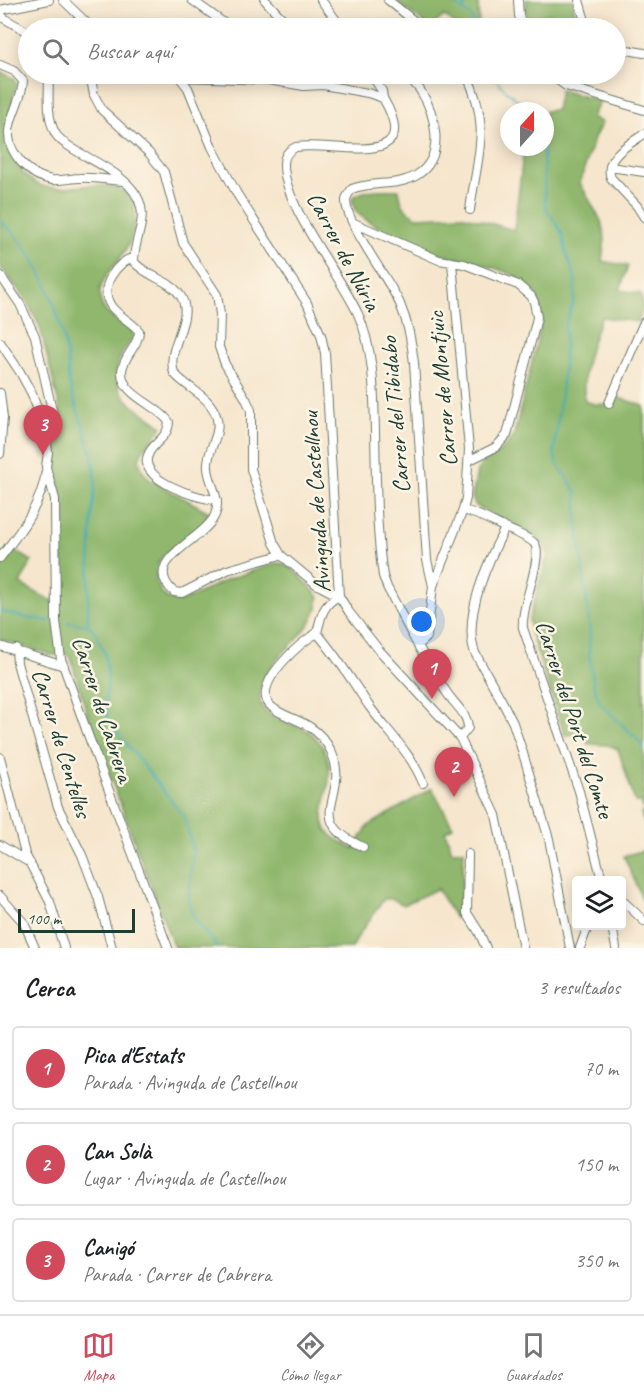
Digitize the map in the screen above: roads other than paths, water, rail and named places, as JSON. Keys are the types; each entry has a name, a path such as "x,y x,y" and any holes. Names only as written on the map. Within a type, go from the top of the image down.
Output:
{"street":[{"path":"18,26 5,19 0,12 49,0"},
{"path":"63,0 81,18"},
{"path":"192,0 217,18"},
{"path":"265,0 282,18"},
{"path":"321,0 334,18"},
{"path":"388,0 410,18"},
{"path":"518,0 520,18"},
{"path":"579,0 585,18"},
{"path":"626,50 644,53"},
{"path":"0,65 14,71 18,76"},
{"path":"22,84 9,131 12,149 25,166 43,178 54,180 83,177 124,182"},
{"path":"49,84 51,122 58,137 132,188 141,207 141,229 134,261 139,268 177,291 183,301 183,317 171,365 177,377 211,405 217,419 218,428 208,463 217,500 217,510 209,525 172,556 163,568 165,582 177,594 188,591 227,570 281,555"},
{"path":"92,84 94,95 102,110 149,153 164,172 183,243 217,295 220,314 219,347 225,364 251,410 251,469 274,543 281,555 316,584 339,596"},
{"name":"Avinguda de Castellnou","path":"185,84 212,147 237,194 307,303 321,335 325,353 339,596 379,650 460,738 496,815 523,948"},
{"path":"296,84 323,85 383,98 377,84"},
{"name":"Carrer del Tibidabo","path":"414,84 421,91 429,109 436,137 434,152 428,164 417,175 352,189 346,201 353,222 397,298 410,335 414,363 427,560 433,586"},
{"path":"470,84 477,103 482,129 479,162 470,210"},
{"path":"563,84 644,110"},
{"name":"Carrer de Núria","path":"383,98 395,129 393,139 388,144 372,148 296,147 287,152 284,164 294,203 352,303 365,336 374,387 383,576 447,694 467,720 468,728 460,738"},
{"path":"644,134 618,153 610,167 611,178 644,217"},
{"path":"610,167 644,172"},
{"path":"353,222 439,260 473,267 518,285 531,296 536,310 535,326 507,435 496,447 470,460"},
{"path":"134,257 126,260 115,270 110,277 107,291 112,308 139,331 137,341 123,367 126,386 161,412 169,422 168,431 149,452 147,469 160,480 186,492 200,498 217,500"},
{"name":"Carrer de Montjuic","path":"416,640 422,642 427,637 433,586 463,510 470,460 452,263"},
{"path":"0,275 20,304 35,336 55,423 47,443"},
{"path":"609,403 644,322"},
{"name":"Carrer de Cabrera","path":"0,342 32,394 40,412 47,443 46,467 55,499 56,621 59,648 87,732 168,948"},
{"path":"0,393 3,418 0,454"},
{"path":"0,558 39,498 46,467"},
{"name":"Carrer del Port del Comte","path":"463,510 475,513 532,541 538,550 538,558 523,608 523,628 579,791 601,876"},
{"path":"505,528 476,601 470,632 471,642 513,723 539,803 549,840 570,948"},
{"path":"339,596 329,601 323,608 318,633 299,645 282,664 266,688 265,696 272,709 305,723 325,740 336,765 337,777 331,808 332,824 340,834 363,847"},
{"path":"318,633 335,654 370,708 412,759 423,783"},
{"path":"0,646 64,666"},
{"name":"Carrer de Centelles","path":"16,650 17,663 58,807 82,855 98,897 112,948"},
{"path":"0,757 25,854 50,902 64,948"},
{"path":"0,845 30,864"},
{"path":"468,854 467,913 486,948"},
{"path":"0,896 24,923 35,948"},
{"path":"626,905 644,921"},
{"path":"580,948 587,930"},
{"path":"613,930 616,948"}],"waterway":[{"path":"448,0 472,18"},
{"path":"464,9 467,0"},
{"path":"500,84 520,102"},
{"path":"543,156 545,206 562,233 575,277 574,301 565,326 564,366 554,453 556,462 576,491 590,631 589,655 594,686 600,703 639,741 644,749"},
{"path":"0,221 26,248 53,300 68,359 68,377 72,395 94,463 95,490 88,625"},
{"path":"0,611 26,618 51,621"},
{"path":"67,622 88,625 95,632 105,654 108,679 105,706 109,722 185,818 193,850 188,901 193,917 218,948"}],"place":[{"name":"Canigó","path":"43,455"},
{"name":"Pica d'Estats","path":"432,699"},
{"name":"Can Solà","path":"454,797"}]}
